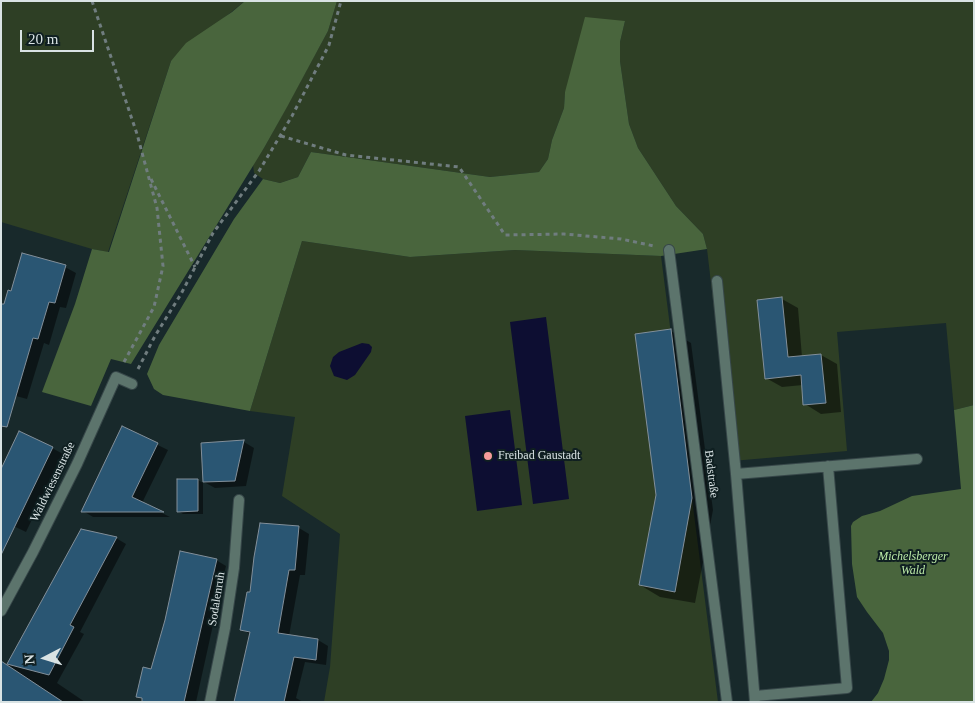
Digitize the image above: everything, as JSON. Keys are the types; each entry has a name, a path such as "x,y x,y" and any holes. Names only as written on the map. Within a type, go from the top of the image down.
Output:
{"street":[{"name":"Badstraße","path":"669,250 727,702"},
{"path":"716,281 736,474 755,699 847,688 828,466"},
{"path":"116,378 132,384"},
{"name":"Waldwiesenstraße","path":"1,611 77,464 116,378"},
{"path":"736,474 917,458"},
{"name":"Sodalenruh","path":"210,702 232,585 239,500"}],"path":[{"path":"92,1 137,134 157,208 163,266 154,307 116,378"},
{"path":"132,384 155,336 196,267 213,233 259,171 281,136 323,58 329,44 341,1"},
{"path":"281,136 346,155 459,168 505,235 564,234 621,239 669,250"},
{"path":"147,172 196,267"}],"green space":[{"path":"1,1 245,1 171,61 108,252 1,222"},
{"path":"245,1 337,1 328,31 264,148 131,364 111,359 91,406 42,392 75,304 92,249 109,252 171,61 186,43"},
{"path":"337,1 974,1 974,405 954,410 946,323 837,332 847,451 732,461 707,249 703,234 676,206 638,148 629,124 620,61 620,42 625,21 565,92 564,108 552,140 548,159 539,172 490,177 311,152 298,177 280,183 263,179 254,173 253,164 264,148 328,31"},
{"path":"585,17 625,21 620,42 620,61 629,124 638,148 676,206 703,234 707,249 661,256 515,250 410,257 302,241 250,411 163,395 154,389 147,374 159,345 234,219 263,179 280,183 298,177 311,152 490,177 539,172 548,159 552,140 564,108 565,92"},
{"name":"Freibad Gaustadt","path":"302,241 410,257 515,250 661,256 718,702 324,702 330,667 340,534 282,496 295,417 250,411"},
{"name":"Michelsberger Wald","path":"974,405 974,702 871,702 878,693 884,679 889,660 889,651 883,633 857,597 852,564 851,526 853,522 862,516 880,511 912,496 961,489 954,410"}],"shaded area":[{"path":"546,317 569,499 533,504 510,322"},
{"path":"362,343 369,344 372,347 371,352 355,375 347,380 334,376 330,366 333,357 339,352"},
{"path":"510,410 522,505 477,511 465,416"}],"building":[{"path":"22,253 66,265 55,303 49,302 38,339 33,338 7,427 1,426 1,304 4,304 8,290 11,291"},
{"path":"782,297 788,357 821,354 826,403 803,405 801,375 765,379 757,300"},
{"path":"671,329 692,498 675,592 639,585 656,495 635,334"},
{"path":"122,426 158,443 132,497 164,512 81,512"},
{"path":"19,431 53,447 1,555 1,469"},
{"path":"244,440 235,481 203,482 201,443"},
{"path":"177,479 198,479 198,511 177,512"},
{"path":"260,523 299,526 295,570 289,570 278,633 318,639 316,660 294,657 284,702 234,702 250,632 240,630 247,592 250,592"},
{"path":"81,529 117,537 70,625 74,627 49,675 7,664"},
{"path":"180,551 217,559 184,702 142,702 142,698 136,697 143,667 151,669 165,620"},
{"path":"1,661 63,702 1,702"}],"place":[{"name":"Freibad Gaustadt","path":"488,456"}]}
